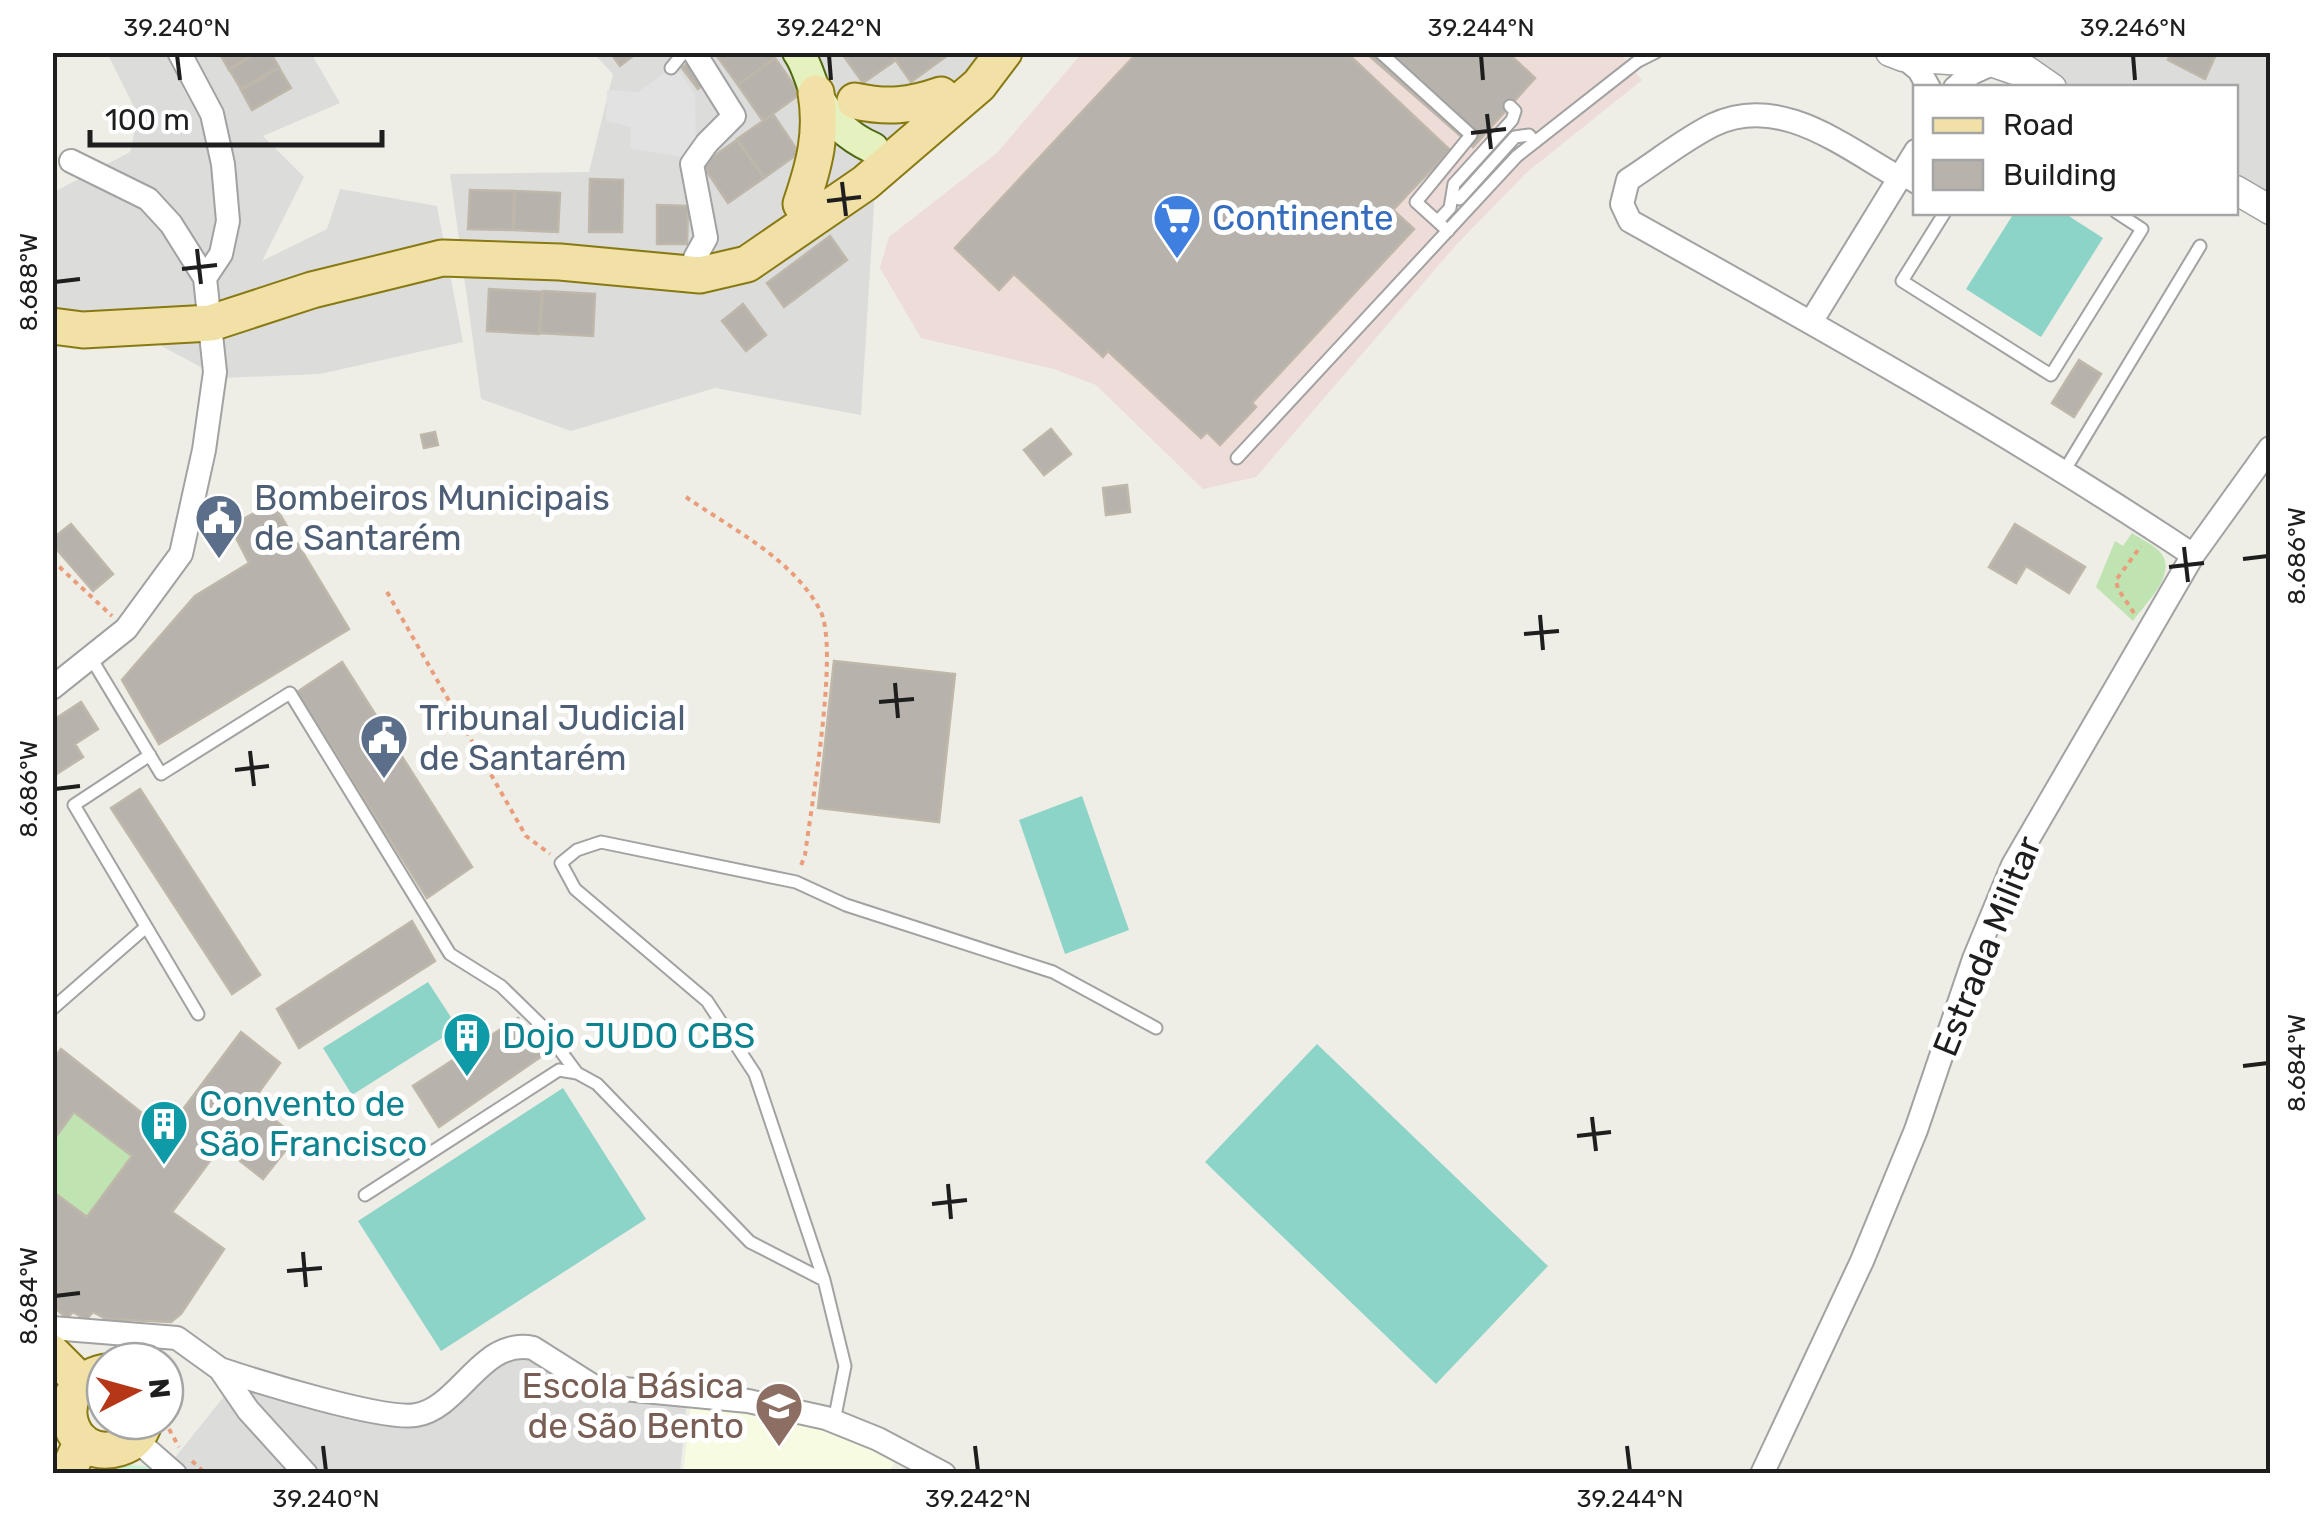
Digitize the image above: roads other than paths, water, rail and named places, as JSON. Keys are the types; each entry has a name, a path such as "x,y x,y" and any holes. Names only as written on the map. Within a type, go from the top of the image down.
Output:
{"main road":[{"path":"642,271 743,246 879,157 982,52"},
{"path":"52,326 83,330 211,323 312,290 442,258 560,262 700,275 748,264 879,157 979,86 1004,52"},
{"path":"802,204 818,151 820,116 807,70"},
{"path":"807,70 855,101 882,107 914,105 940,95"},
{"path":"807,70 853,139 879,157"},
{"path":"855,101 869,126 879,157"},
{"path":"52,1353 85,1372"},
{"path":"85,1386 68,1405 73,1431 82,1441 103,1450 126,1446 132,1441"},
{"path":"67,1474 82,1441"}],"street":[{"path":"179,52 212,114 223,164 228,221 221,254 205,278"},
{"path":"694,52 734,116 692,164 706,238 695,258"},
{"path":"1902,54 1952,72 1998,58 2040,81"},
{"path":"1902,54 1919,70 1926,85"},
{"path":"1811,322 1907,183 1798,120 1770,116 1735,116 1699,133 1628,180 1622,204 1630,221 1811,322 2192,554"},
{"path":"52,688 126,629 182,554 204,450 214,372 205,278 171,224 148,199 71,162"},
{"path":"2238,191 2270,210"},
{"name":"Estrada Militar","path":"1762,1474 1862,1261 1916,1130 1974,959 2013,865 2192,554 2266,459"},
{"path":"52,1328 177,1338 220,1369 248,1410 306,1474"},
{"path":"220,1369 364,1409 412,1416 441,1403 500,1354 524,1346 593,1386 748,1401 834,1421 944,1474"},
{"path":"156,1441 176,1474"}],"lane":[{"path":"671,68 684,52"},
{"path":"1380,52 1470,136 1416,202 1448,231"},
{"path":"1237,458 1518,156 1639,56 1656,52"},
{"path":"1438,221 1450,208 1454,184 1512,120 1515,111 1510,106"},
{"path":"1459,199 1515,136 1524,134 1535,142"},
{"path":"1944,215 1902,282 2051,375 2142,229 2121,215"},
{"path":"2063,474 2200,246"},
{"path":"92,658 161,774 290,693 450,954 501,986 542,1026 577,1072 597,1084 750,1242 824,1280"},
{"path":"150,755 74,805 198,1014"},
{"path":"834,1421 846,1366 824,1280 755,1074 707,1001 574,889 562,863 577,850 601,842 796,882 846,905 1053,972 1156,1028"},
{"path":"52,1009 146,927"},
{"path":"365,1195 559,1070 577,1072"}],"place":[{"name":"Continente","path":"1177,260"},
{"name":"Bombeiros Municipais de Santarém","path":"219,560"},
{"name":"Tribunal Judicial de Santarém","path":"384,780"},
{"name":"Dojo JUDO CBS","path":"467,1078"},
{"name":"Convento de São Francisco","path":"164,1166"},
{"name":"Escola Básica de São Bento","path":"779,1448"}]}
